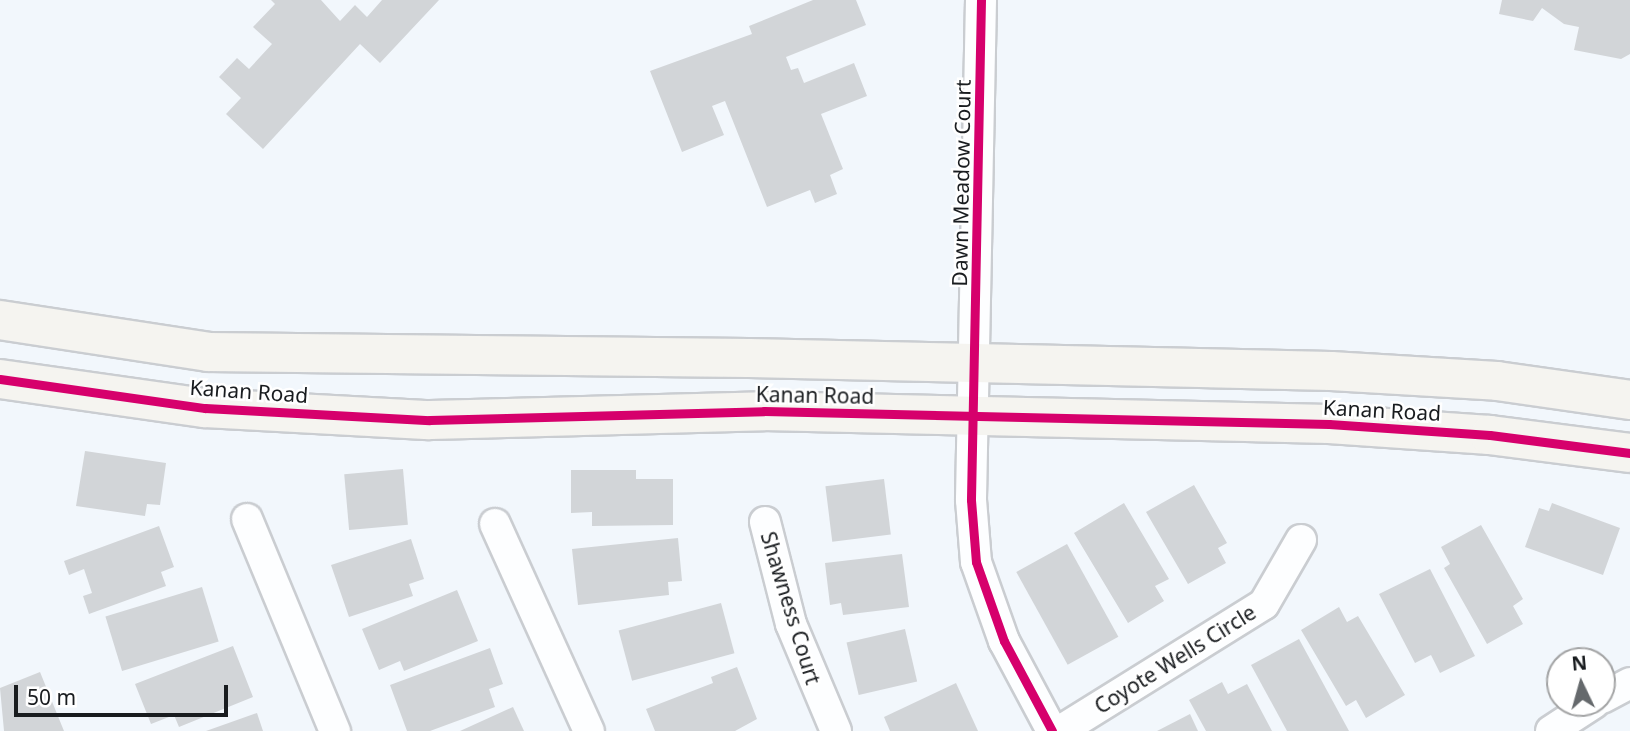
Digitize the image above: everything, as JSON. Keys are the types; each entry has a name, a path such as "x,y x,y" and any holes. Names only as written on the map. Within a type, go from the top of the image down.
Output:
{"main road":[{"name":"Kanan Road","path":"0,320 208,352 749,358 975,366 1345,372 1497,381 1630,400"},
{"name":"Kanan Road","path":"0,379 205,408 430,420 764,411 1329,424 1490,435 1630,453"}],"street":[{"name":"Dawn Meadow Court","path":"981,0 971,500 976,562 1004,641 1052,731"},
{"path":"247,519 335,731"},
{"name":"Shawness Court","path":"765,522 791,624 836,731"},
{"path":"495,524 589,731"},
{"name":"Coyote Wells Circle","path":"1060,731 1264,604 1301,540"},
{"path":"1551,731 1572,717"}],"building":[{"path":"271,0 321,0 340,21 355,5 367,17 382,0 439,0 380,63 360,44 263,149 226,114 241,98 219,77 237,58 249,69 272,44 253,27 275,4"},
{"path":"813,0 856,0 866,25 786,57 791,70 798,68 804,83 854,63 867,96 821,114 843,169 830,175 837,194 815,203 810,190 767,207 725,101 712,106 724,135 682,152 650,71 752,34 749,26"},
{"path":"1502,0 1630,0 1630,54 1621,59 1574,50 1579,27 1564,24 1542,8 1533,21 1499,14"},
{"path":"85,451 166,463 160,505 147,504 145,516 76,506"},
{"path":"403,469 408,525 349,530 344,474"},
{"path":"571,470 636,470 636,479 673,479 673,525 592,526 592,512 571,513"},
{"path":"884,479 891,535 832,542 825,486"},
{"path":"1194,485 1227,543 1218,548 1226,563 1188,584 1146,512"},
{"path":"1124,503 1169,579 1155,586 1164,601 1128,623 1074,533"},
{"path":"1552,503 1620,528 1603,575 1525,547 1539,508 1549,511"},
{"path":"1481,525 1523,599 1513,606 1523,624 1487,644 1444,568 1450,564 1441,547"},
{"path":"159,526 174,567 161,572 166,586 89,614 83,596 92,593 84,569 69,575 64,561"},
{"path":"678,538 682,581 668,582 669,595 578,605 572,549"},
{"path":"411,539 424,579 409,584 413,596 349,617 331,565"},
{"path":"1067,544 1118,637 1068,665 1016,572"},
{"path":"902,554 909,607 843,615 841,603 830,605 825,563"},
{"path":"1430,569 1475,656 1440,673 1431,655 1415,663 1379,594"},
{"path":"202,587 219,642 122,671 105,617"},
{"path":"457,590 478,641 404,671 400,661 379,670 362,629"},
{"path":"721,603 734,653 632,681 619,630"},
{"path":"1339,607 1347,622 1358,616 1405,695 1366,718 1356,700 1346,706 1301,630"},
{"path":"905,629 917,682 859,695 847,642"},
{"path":"1299,639 1349,731 1287,731 1251,665"},
{"path":"233,646 253,697 179,727 174,715 151,724 135,684"},
{"path":"490,648 503,684 489,689 495,707 430,731 407,731 390,685"},
{"path":"737,667 757,719 735,731 655,731 646,709 713,683 711,677"},
{"path":"40,672 64,731 4,731 0,688"},
{"path":"1222,682 1228,694 1247,684 1272,731 1206,731 1189,700"},
{"path":"956,683 978,731 890,731 884,717"},
{"path":"513,707 524,731 460,731"},
{"path":"257,713 263,731 206,731"},
{"path":"1190,714 1198,731 1157,731"}],"cycle path":[{"path":"981,0 971,500 976,562 1004,641 1052,731"},
{"path":"0,379 205,408 430,420 764,411 1329,424 1490,435 1630,453"}]}
